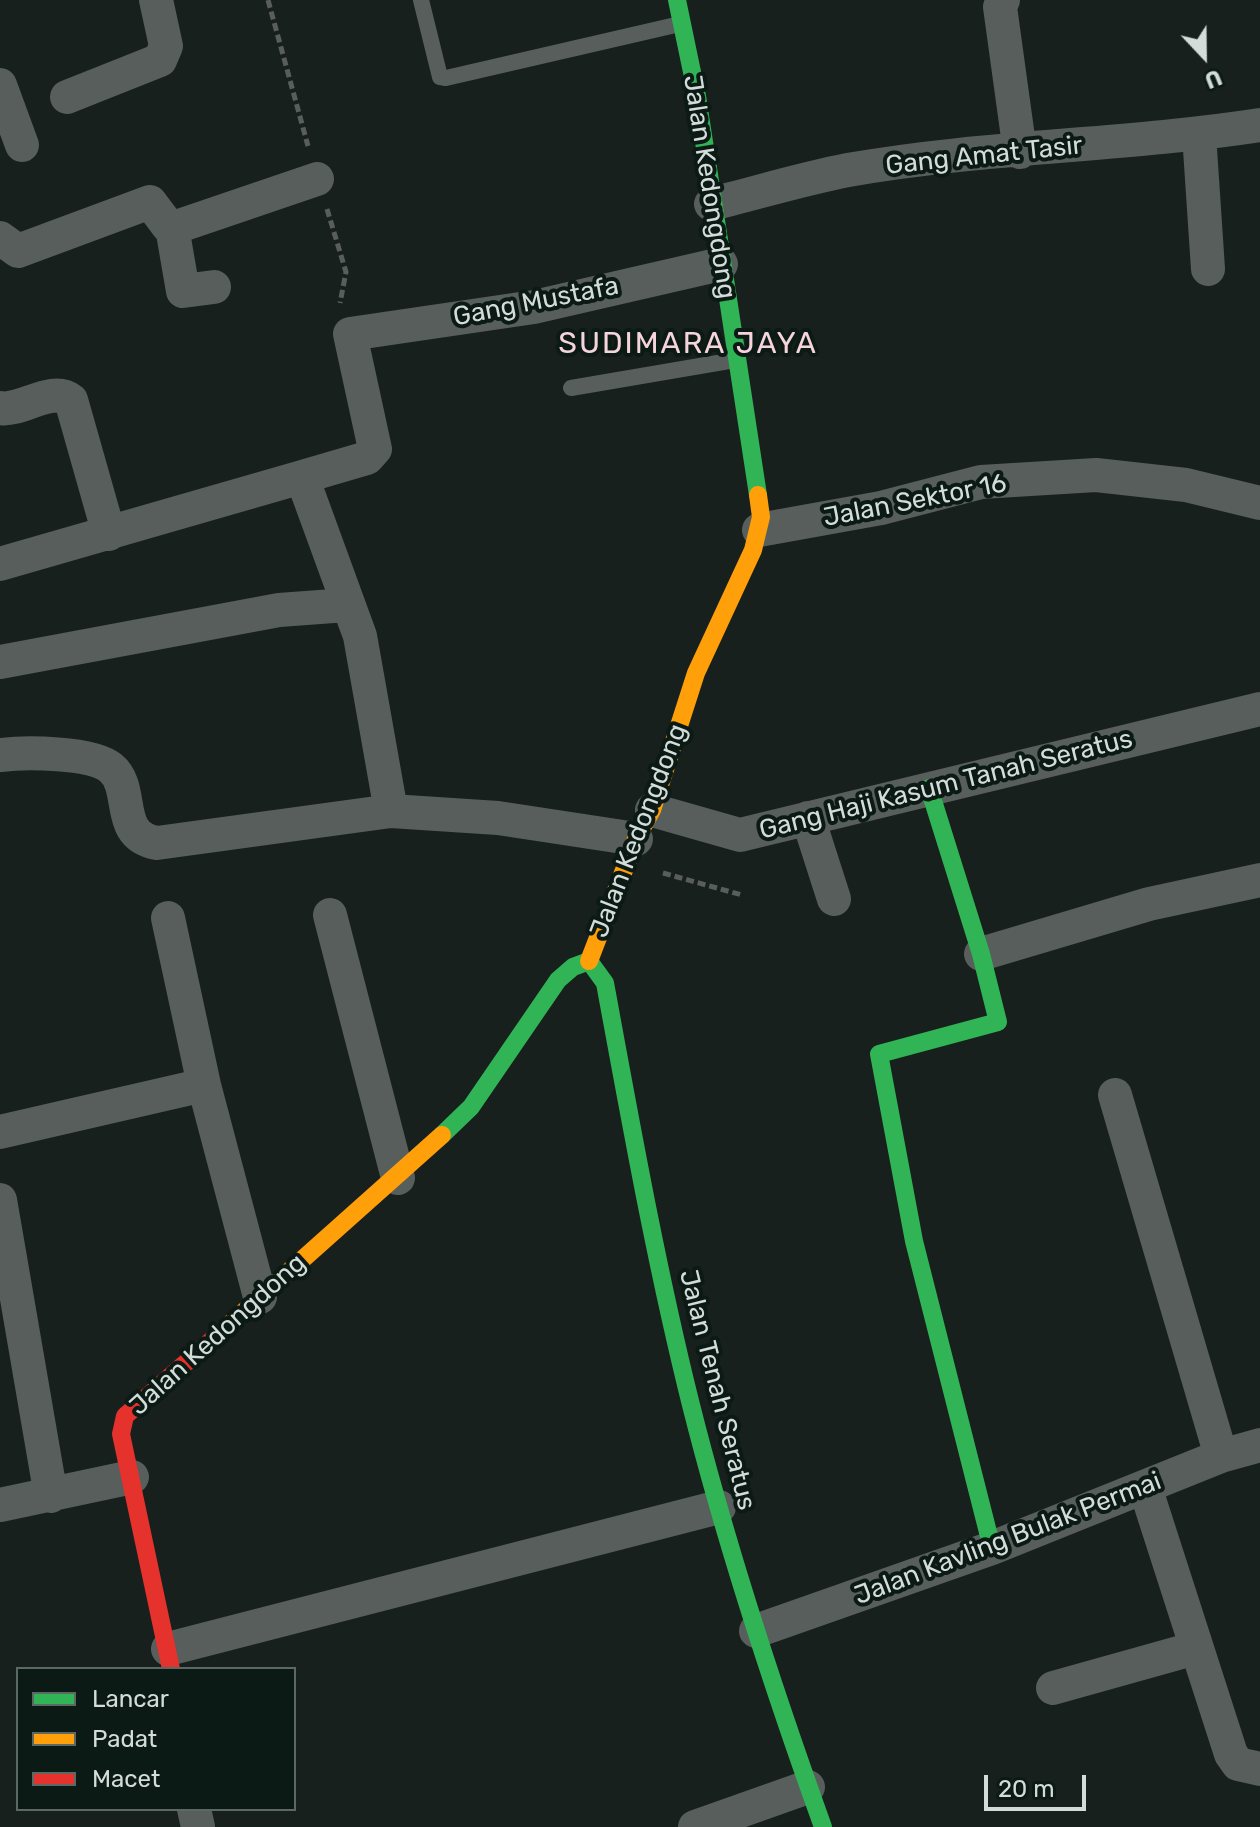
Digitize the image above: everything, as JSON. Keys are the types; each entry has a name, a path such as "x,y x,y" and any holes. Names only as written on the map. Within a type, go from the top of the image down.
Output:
{"street":[{"path":"67,97 160,60 166,46 156,0"},
{"name":"Jalan Kedongdong","path":"170,1659 121,1434 125,1416 398,1178 471,1107 558,980 573,967 589,961 638,837 696,673 759,530 760,497 748,449 697,96 677,0"},
{"path":"1003,0 1000,7 1020,152"},
{"path":"0,85 22,145"},
{"name":"Gang Amat Tasir","path":"711,204 846,170 941,157 1020,152 1260,125"},
{"path":"1199,134 1208,269"},
{"path":"172,227 317,179"},
{"path":"0,238 18,251 150,202 172,227 183,291 214,287"},
{"name":"Gang Mustafa","path":"302,477 367,458 375,449 350,334 534,307 721,264"},
{"path":"0,408 58,395 71,400 109,534"},
{"name":"Jalan Sektor 16","path":"759,530 881,508 981,482 1096,475 1186,485 1260,503"},
{"path":"0,564 302,477 369,673 391,811"},
{"path":"0,662 279,610 347,605"},
{"name":"Gang Haji Kasum Tanah Seratus","path":"0,755 90,759 112,768 133,829 139,836 157,843 391,811 498,818 638,837 740,835 1251,711"},
{"path":"929,788 981,954 998,1022 879,1054 897,1174 945,1376 992,1548"},
{"path":"808,818 834,899"},
{"path":"981,954 1149,904 1260,880"},
{"path":"330,915 398,1178"},
{"path":"168,918 204,1085 260,1297"},
{"name":"Jalan Tenah Seratus","path":"589,961 605,983 658,1265 719,1507 756,1631 823,1827"},
{"path":"0,1132 204,1085"},
{"path":"1115,1095 1221,1456"},
{"path":"0,1200 51,1496"},
{"name":"Jalan Kavling Bulak Permai","path":"756,1631 992,1548 1221,1456 1259,1447"},
{"path":"0,1505 132,1477"},
{"path":"1145,1487 1231,1754 1238,1764 1260,1769"},
{"path":"170,1659 719,1507"},
{"path":"1053,1688 1196,1648"},
{"path":"695,1827 808,1787"}],"lane":[{"path":"421,0 435,66 440,77 446,78 682,24"},
{"path":"571,388 735,360"}],"path":[{"path":"638,837 742,895"}],"traffic: fast":[{"path":"677,0 697,96 758,495"},
{"path":"929,788 981,954 998,1022 879,1054 914,1241 992,1548"},
{"path":"589,961 605,983 655,1247 705,1458 752,1618 823,1827"},
{"path":"442,1135 471,1107 558,980 573,967 589,961"}],"traffic: slow":[{"path":"589,961 636,839 652,810 696,673 753,550 761,517 758,495"},
{"path":"229,1325 442,1135"}],"traffic: jam":[{"path":"171,1667 121,1434 125,1416 229,1325"}],"district":[{"name":"SUDIMARA JAYA","path":"688,344"}]}
